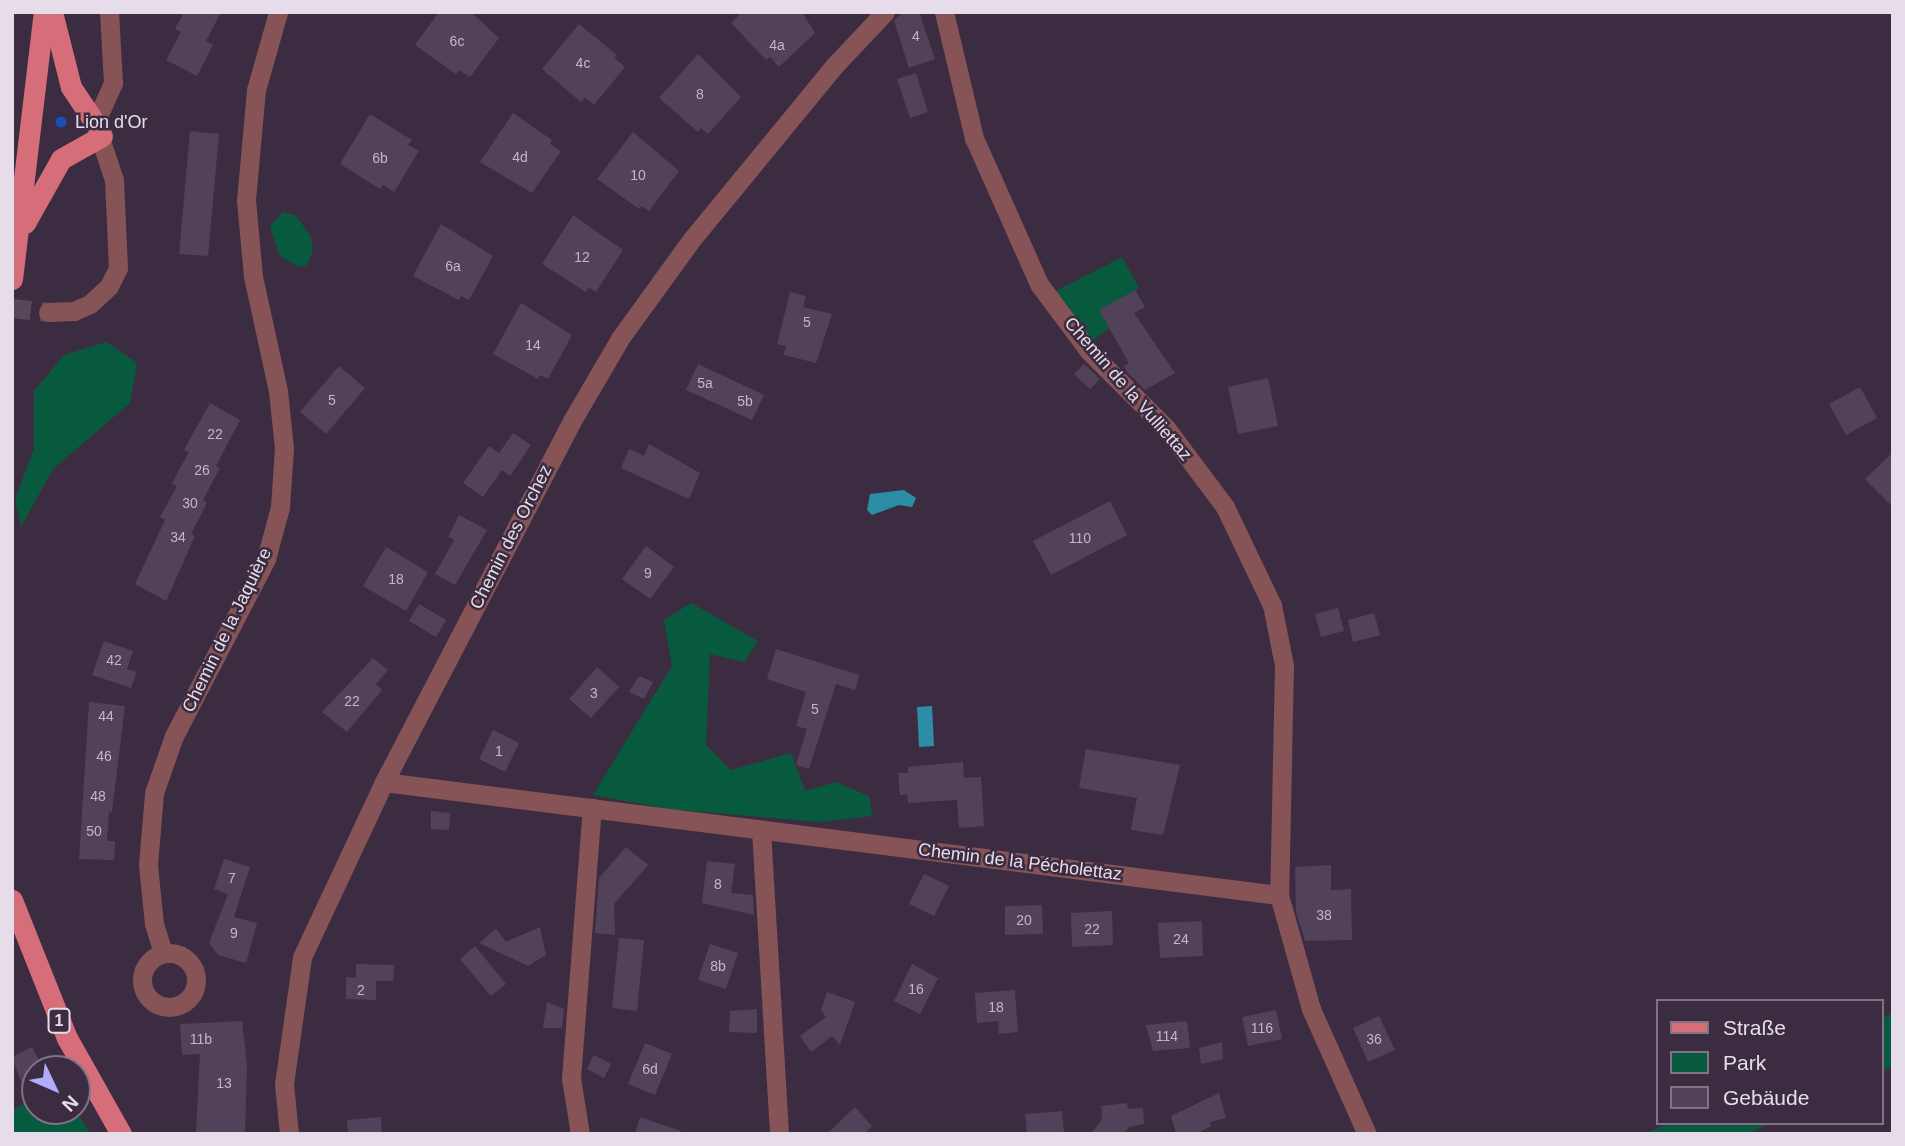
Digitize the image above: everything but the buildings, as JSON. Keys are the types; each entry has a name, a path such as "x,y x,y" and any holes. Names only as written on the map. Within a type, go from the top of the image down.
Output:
{"main road":[{"path":"12,279 44,12"},
{"path":"17,240 54,168 73,148 99,130 71,87 52,12"},
{"name":"1","path":"12,900 66,1038 121,1134"}],"street":[{"path":"48,312 74,311 90,304 109,286 118,268 114,180 99,130 113,83 109,12"},
{"name":"Chemin de la Jaquière","path":"163,953 154,924 148,865 154,793 174,736 266,559 280,507 284,448 253,275 246,200 256,90 278,12"},
{"name":"Chemin des Orchez","path":"289,1134 284,1084 302,957 384,782 573,419 621,337 701,228 835,65 885,12"},
{"name":"Chemin de la Vulliettaz","path":"944,12 974,138 1039,284 1088,351 1166,428 1225,507 1272,605 1284,665 1279,895 1311,1009 1367,1134"},
{"name":"Chemin de la Pécholettaz","path":"384,782 1279,895"},
{"path":"580,1134 571,1078 592,808"},
{"path":"761,830 779,1134"}],"green space":[{"path":"283,212 295,215 310,235 313,250 307,265 298,267 279,255 270,226"},
{"path":"1122,257 1139,288 1099,310 1109,328 1091,342 1052,293"},
{"path":"107,342 137,363 130,403 53,469 21,527 15,500 34,448 34,391 64,355"},
{"path":"691,603 758,641 744,662 710,654 706,745 731,770 791,753 805,791 836,782 869,796 872,816 820,822 669,809 593,795 672,666 664,620"},
{"path":"1893,1013 1893,1067 1884,1069 1884,1017"},
{"path":"21,1105 21,1125 85,1125 91,1134 12,1134 12,1111"},
{"path":"1665,1125 1766,1125 1748,1134 1645,1134"}],"water":[{"path":"904,490 916,498 912,507 899,505 872,515 867,510 870,494"},
{"path":"932,706 934,746 919,747 917,707"}],"tunnel":[{"path":"12,308 48,312"}],"place":[{"name":"Lion d'Or","path":"61,122"}]}
